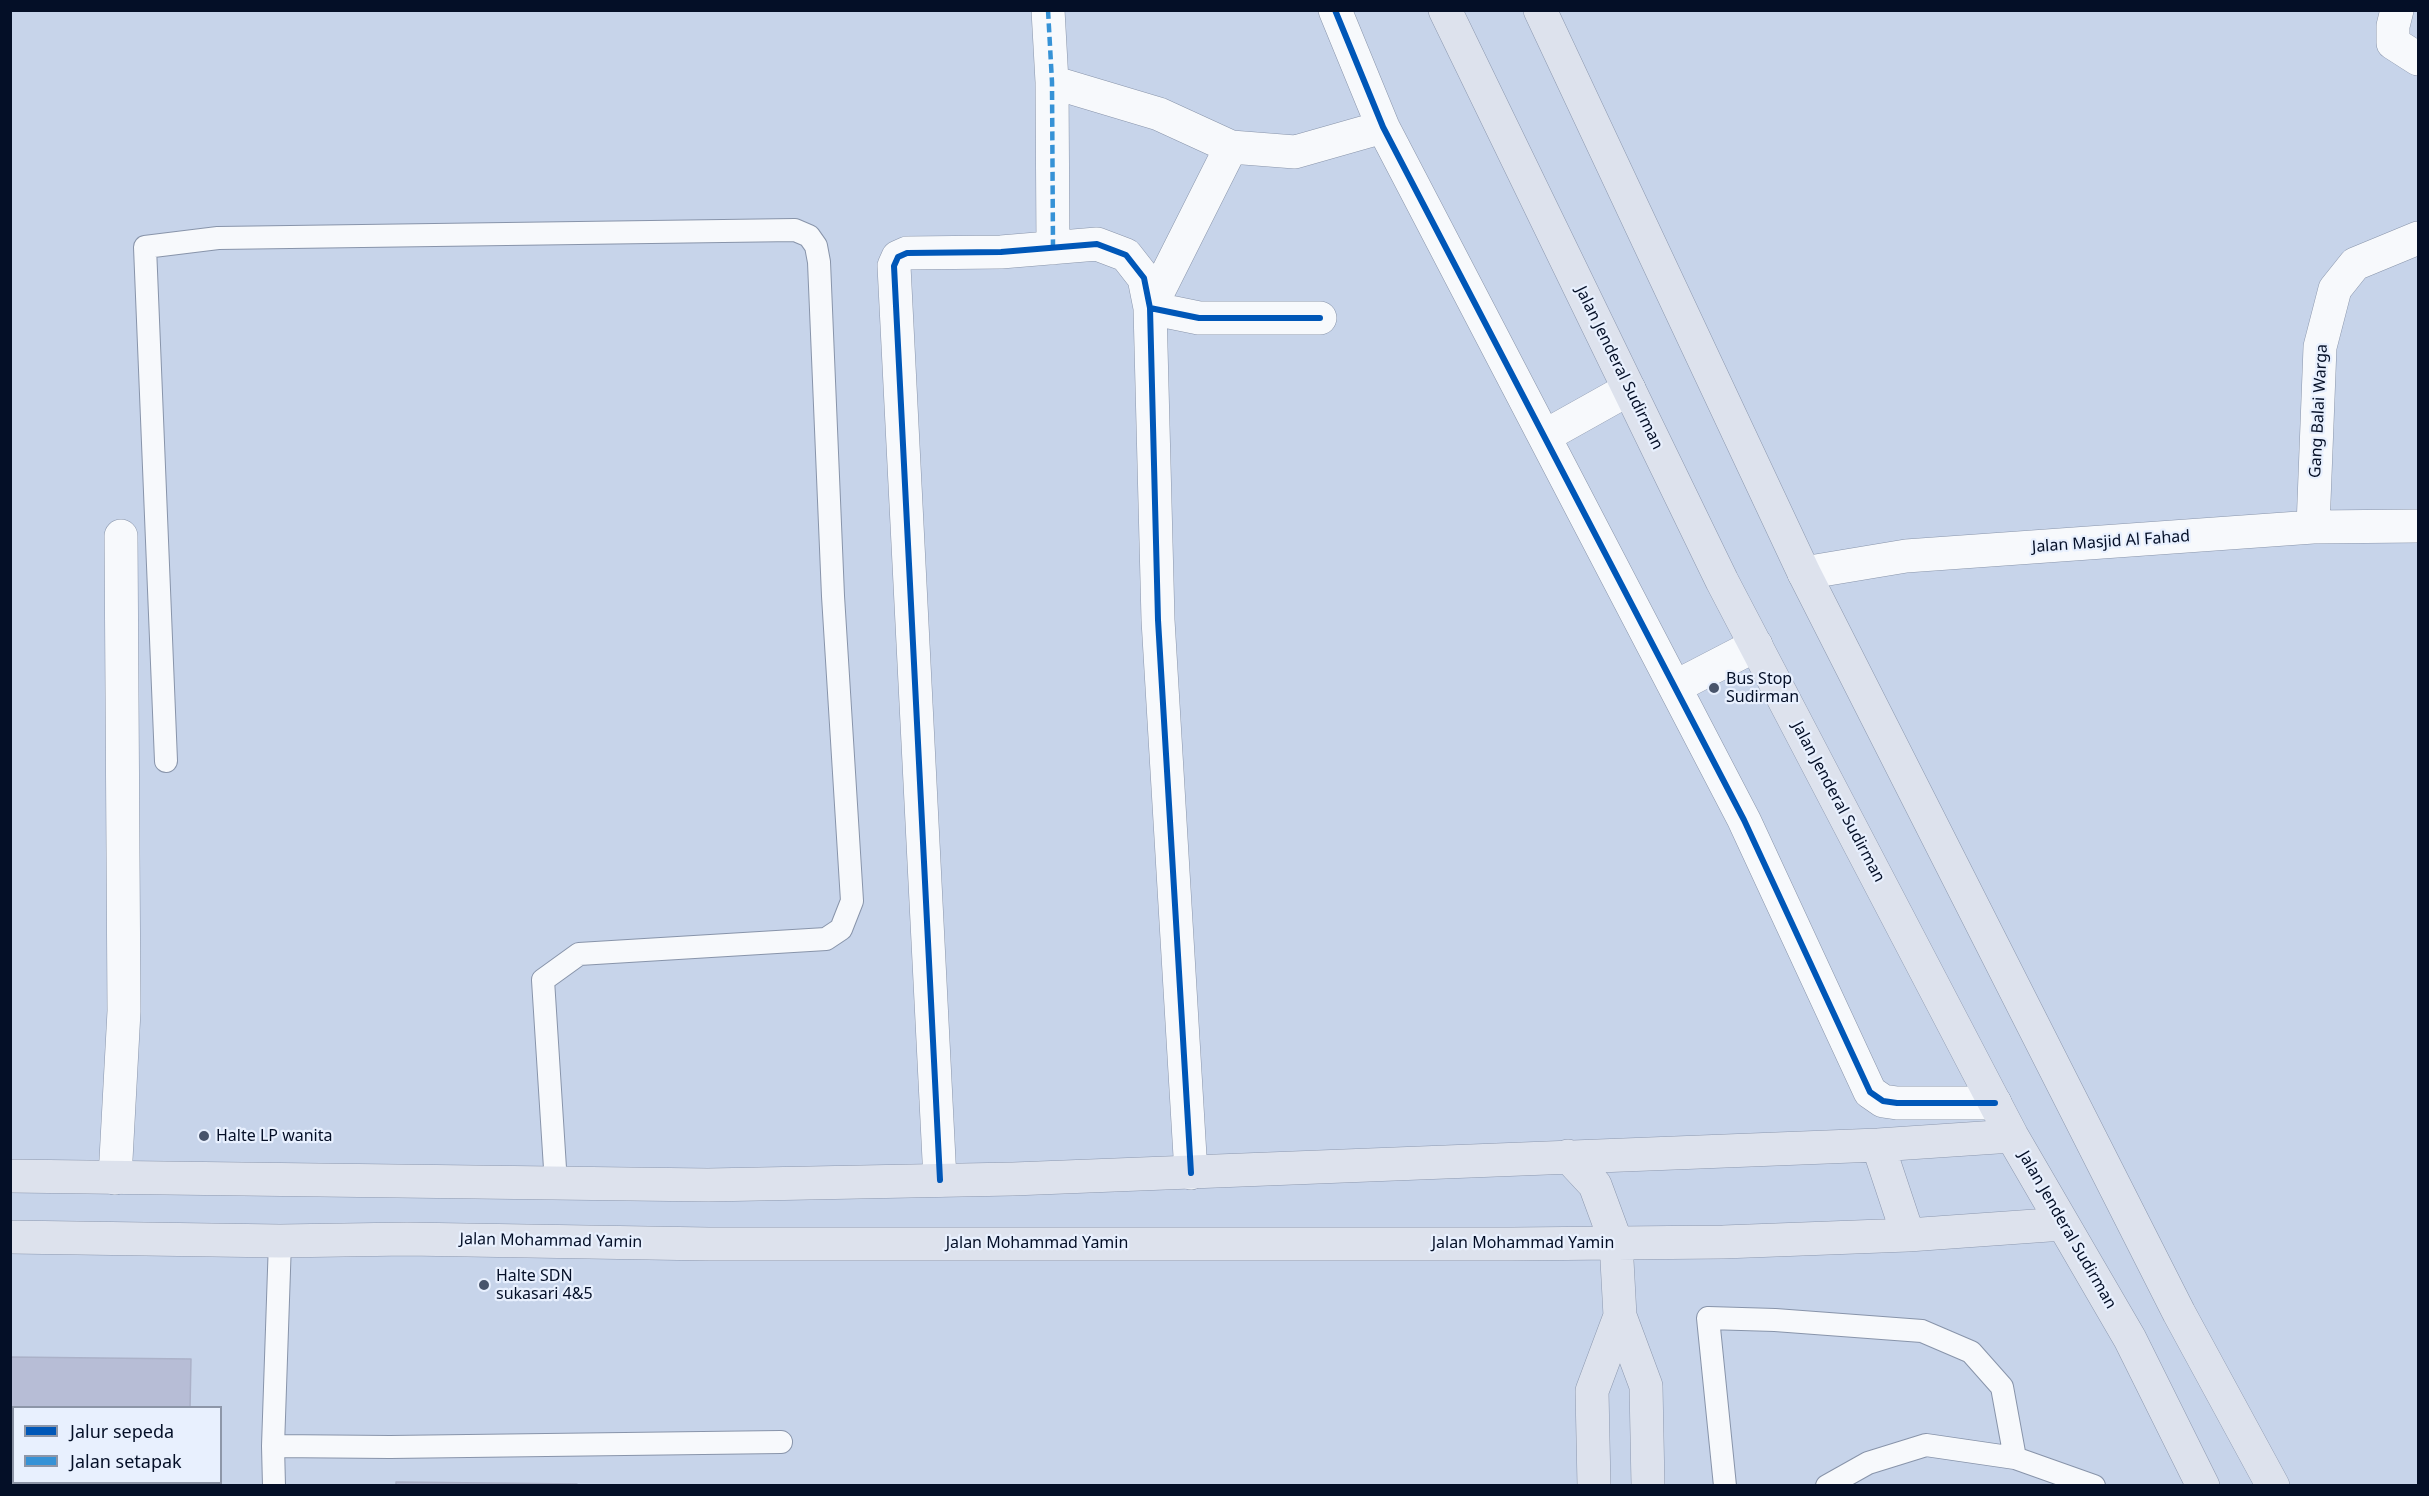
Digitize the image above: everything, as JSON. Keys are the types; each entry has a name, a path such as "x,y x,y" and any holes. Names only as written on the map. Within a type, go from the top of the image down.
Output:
{"main road":[{"name":"Jalan Jenderal Sudirman","path":"1445,10 1722,581 2012,1136 2130,1339 2200,1484"},
{"path":"1540,10 1804,573 2179,1312 2273,1485"},
{"path":"10,1176 708,1185 1191,1173 1878,1145 2012,1136"},
{"path":"1878,1145 1908,1235"},
{"path":"1568,1156 1595,1185 1616,1242 1620,1316 1646,1386 1648,1485"},
{"name":"Jalan Mohammad Yamin","path":"10,1237 280,1241 407,1239 709,1244 1723,1242 1908,1235 2063,1224"},
{"path":"1594,1485 1592,1391 1620,1316"}],"street":[{"path":"1048,10 1052,82 1053,248"},
{"path":"1335,10 1383,127 1744,820 1870,1092 1883,1101 1897,1104 1995,1103"},
{"path":"2397,10 2393,26 2393,43 2418,60"},
{"path":"1052,82 1159,114 1231,147 1295,153 1383,127"},
{"path":"1150,308 1231,147"},
{"name":"Gang Balai Warga","path":"2313,527 2320,347 2335,289 2355,264 2418,238"},
{"path":"939,1180 894,266 898,257 907,253 1001,252 1097,244 1126,255 1144,278 1150,308 1158,620 1191,1173"},
{"path":"1150,308 1199,318 1320,318"},
{"path":"1545,436 1629,389"},
{"name":"Jalan Masjid Al Fahad","path":"1804,573 1906,556 2313,527 2418,526"},
{"path":"115,1178 124,1011 121,536"},
{"path":"1675,687 1756,645"}],"lane":[{"path":"166,761 145,247 218,238 795,230 809,236 816,246 819,262 833,596 852,901 841,929 826,939 579,954 543,980 556,1184"},
{"path":"274,1485 273,1446 280,1241"},
{"path":"1725,1485 1708,1318 1922,1330 1971,1352 2002,1387 2015,1458"},
{"path":"273,1446 390,1448 781,1442"},
{"path":"1827,1485 1868,1463 1926,1444 2015,1458 2094,1485"}],"building":[{"path":"10,1357 191,1359 190,1406 12,1406 12,1417 10,1417"},
{"path":"396,1482 577,1484 577,1486 396,1486"},
{"path":"127,1484 196,1484 196,1486 127,1486"}],"marked path":[{"path":"1048,10 1052,82 1053,248"}],"cycle path":[{"path":"1335,10 1383,127 1744,820 1870,1092 1883,1101 1897,1103 1995,1103"},
{"path":"940,1180 894,266 898,257 907,253 1001,252 1097,244 1126,255 1144,278 1150,308"},
{"path":"1191,1173 1158,620 1150,308 1199,318 1320,318"}],"place":[{"name":"Bus Stop Sudirman","path":"1714,688"},
{"name":"Halte LP wanita","path":"204,1136"},
{"name":"Halte SDN sukasari 4&5","path":"484,1285"}]}
